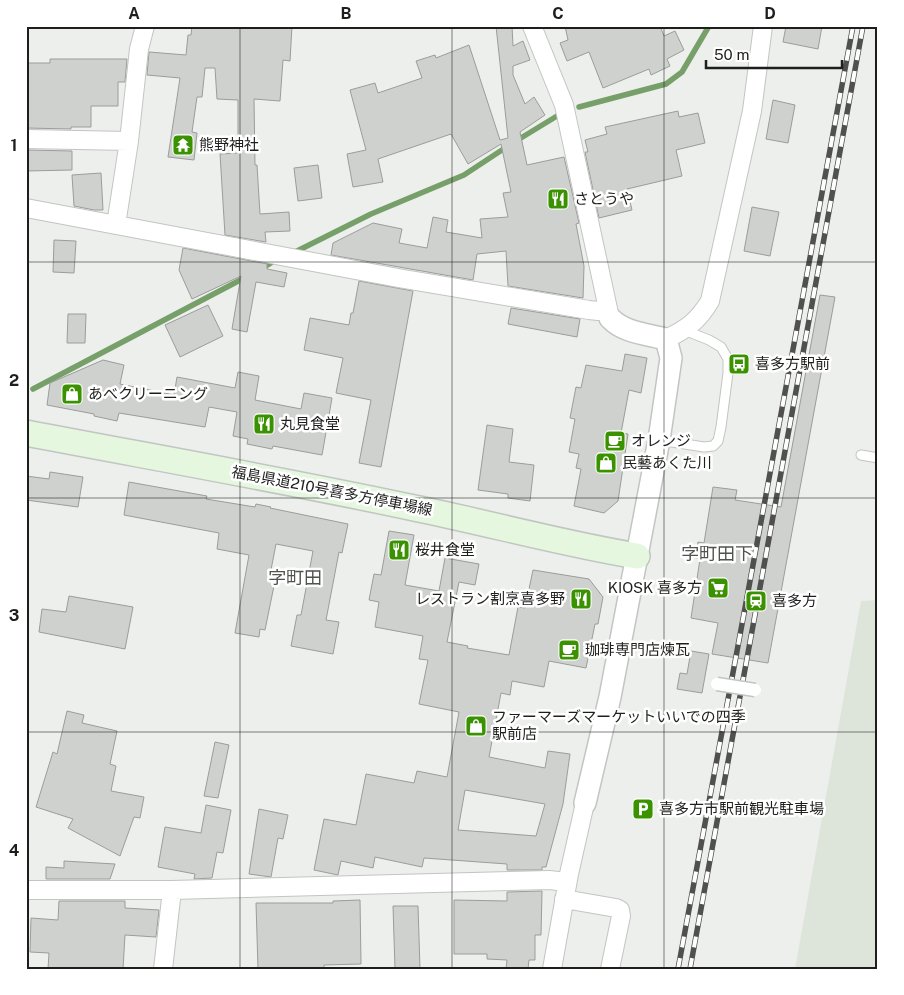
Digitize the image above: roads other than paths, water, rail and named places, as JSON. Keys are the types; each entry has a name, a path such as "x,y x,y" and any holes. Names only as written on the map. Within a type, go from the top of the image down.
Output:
{"main road":[{"name":"福島県道210号喜多方停車場線","path":"26,433 311,486 481,521 593,549 637,556"}],"street":[{"path":"116,226 129,141 139,49 145,26"},
{"path":"532,26 564,105 609,315 617,325 625,329 675,334 700,316 710,301 752,111 763,26"},
{"path":"26,139 129,141"},
{"path":"26,208 398,278 609,315"},
{"path":"552,969 566,890 610,697 659,440 675,334"},
{"path":"717,684 755,690"},
{"path":"26,890 172,890 548,880 566,890 620,910 621,916 610,969"},
{"path":"163,969 172,890"}],"lane":[{"path":"659,440 704,447 713,446 718,440 721,426 728,359 721,347 709,340 675,334"},
{"path":"860,455 878,458"}],"waterway":[{"path":"579,107 666,84 682,72 709,26"},
{"path":"516,141 557,116"},
{"path":"293,253 371,214 464,175 508,146"},
{"path":"261,269 271,263"},
{"path":"33,389 246,277"}],"railway":[{"path":"678,969 853,26"},
{"path":"690,969 863,26"}],"place":[{"name":"熊野神社","path":"183,145"},
{"name":"さとうや","path":"558,199"},
{"name":"喜多方駅前","path":"739,364"},
{"name":"あべクリーニング","path":"72,394"},
{"name":"丸見食堂","path":"264,424"},
{"name":"オレンジ","path":"615,441"},
{"name":"民藝あくた川","path":"606,463"},
{"name":"桜井食堂","path":"399,550"},
{"name":"KIOSK 喜多方","path":"718,588"},
{"name":"レストラン割烹喜多野","path":"581,599"},
{"name":"喜多方","path":"756,601"},
{"name":"珈琲専門店煉瓦","path":"569,650"},
{"name":"ファーマーズマーケットいいでの四季 駅前店","path":"476,726"},
{"name":"喜多方市駅前観光駐車場","path":"643,809"}],"district":[{"name":"字町田下","path":"717,554"},
{"name":"字町田","path":"295,578"}]}
